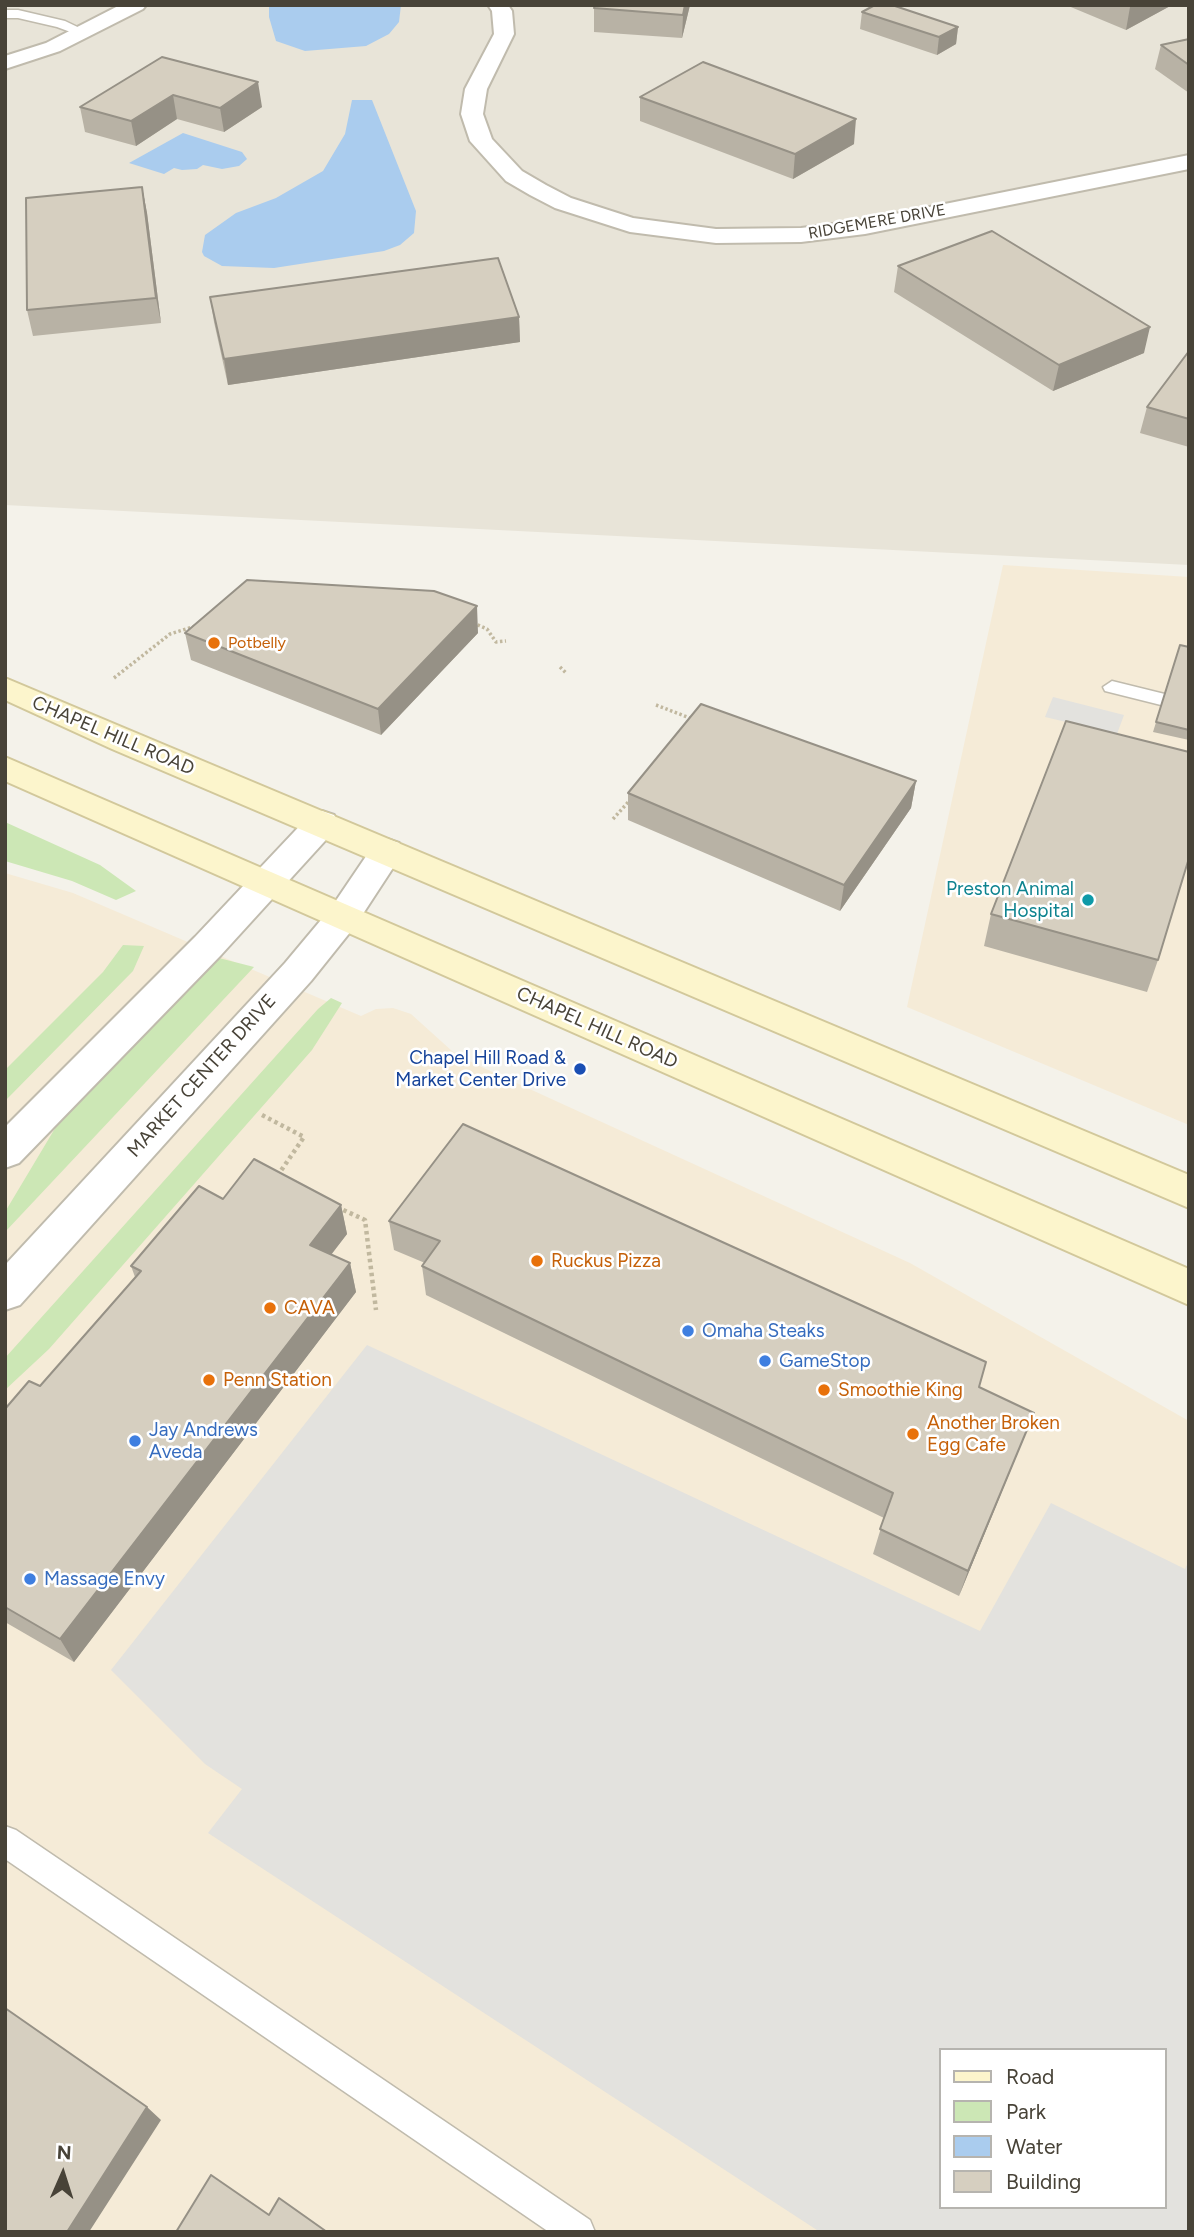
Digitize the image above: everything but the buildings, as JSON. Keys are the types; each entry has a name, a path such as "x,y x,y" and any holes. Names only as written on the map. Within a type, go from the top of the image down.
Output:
{"main road":[{"name":"CHAPEL HILL ROAD","path":"5,688 123,741 1189,1192"},
{"name":"CHAPEL HILL ROAD","path":"5,768 1189,1288"}],"street":[{"path":"5,63 53,47 136,5"},
{"name":"RIDGEMERE DRIVE","path":"498,5 502,11 504,34 476,89 472,114 481,141 514,176 538,190 563,203 630,225 716,236 801,235 864,227 1189,162"},
{"path":"5,1152 268,883 322,823"},
{"name":"MARKET CENTER DRIVE","path":"5,1293 298,972 343,917 387,851"}],"lane":[{"path":"5,14 18,14 61,24 84,33"},
{"path":"1111,687 1189,706"},
{"path":"5,1841 578,2232"}],"path":[{"path":"462,619 487,629 496,642 506,641"},
{"path":"114,678 170,634 205,624"},
{"path":"560,667 566,674"},
{"path":"656,705 697,720 688,730"},
{"path":"613,819 638,789"},
{"path":"262,1115 304,1136 276,1179 287,1184"},
{"path":"331,1204 365,1220 376,1310"}],"shaded area":[{"path":"5,5 1189,5 1189,565 5,505"},
{"path":"1003,565 1189,577 1189,1125 907,1007"},
{"path":"1053,697 1124,715 1117,734 1045,717"},
{"path":"5,873 73,893 361,1016 376,1009 393,1008 411,1014 452,1051 475,1064 910,1263 1189,1421 1189,2232 5,2232"},
{"path":"367,1345 980,1631 1051,1503 1185,1569 1189,1560 1189,2232 820,2232 208,1833 242,1789 205,1764 111,1670"}],"green space":[{"path":"5,822 100,865 136,891 116,900 72,881 5,861"},
{"path":"123,945 144,946 133,971 5,1101 5,1070 103,972"},
{"path":"219,958 254,967 5,1232 5,1212 63,1115 203,969"},
{"path":"331,998 342,1003 312,1050 49,1349 5,1390 5,1358 318,1009"}],"water":[{"path":"269,5 401,5 399,22 389,34 366,46 305,51 276,41 269,17"},
{"path":"352,100 372,100 416,211 414,233 400,245 384,251 274,268 222,266 204,256 202,252 205,235 236,213 276,198 323,171 345,134"},
{"path":"183,133 242,152 247,159 239,166 222,169 203,165 197,169 174,168 164,174 129,163"}],"place":[{"name":"Potbelly","path":"214,643"},
{"name":"Preston Animal Hospital","path":"1088,900"},
{"name":"Chapel Hill Road & Market Center Drive","path":"580,1069"},
{"name":"Ruckus Pizza","path":"537,1261"},
{"name":"CAVA","path":"270,1308"},
{"name":"Omaha Steaks","path":"688,1331"},
{"name":"GameStop","path":"765,1361"},
{"name":"Penn Station","path":"209,1380"},
{"name":"Smoothie King","path":"824,1390"},
{"name":"Another Broken Egg Cafe","path":"913,1434"},
{"name":"Jay Andrews Aveda","path":"135,1441"},
{"name":"Massage Envy","path":"30,1579"}]}
